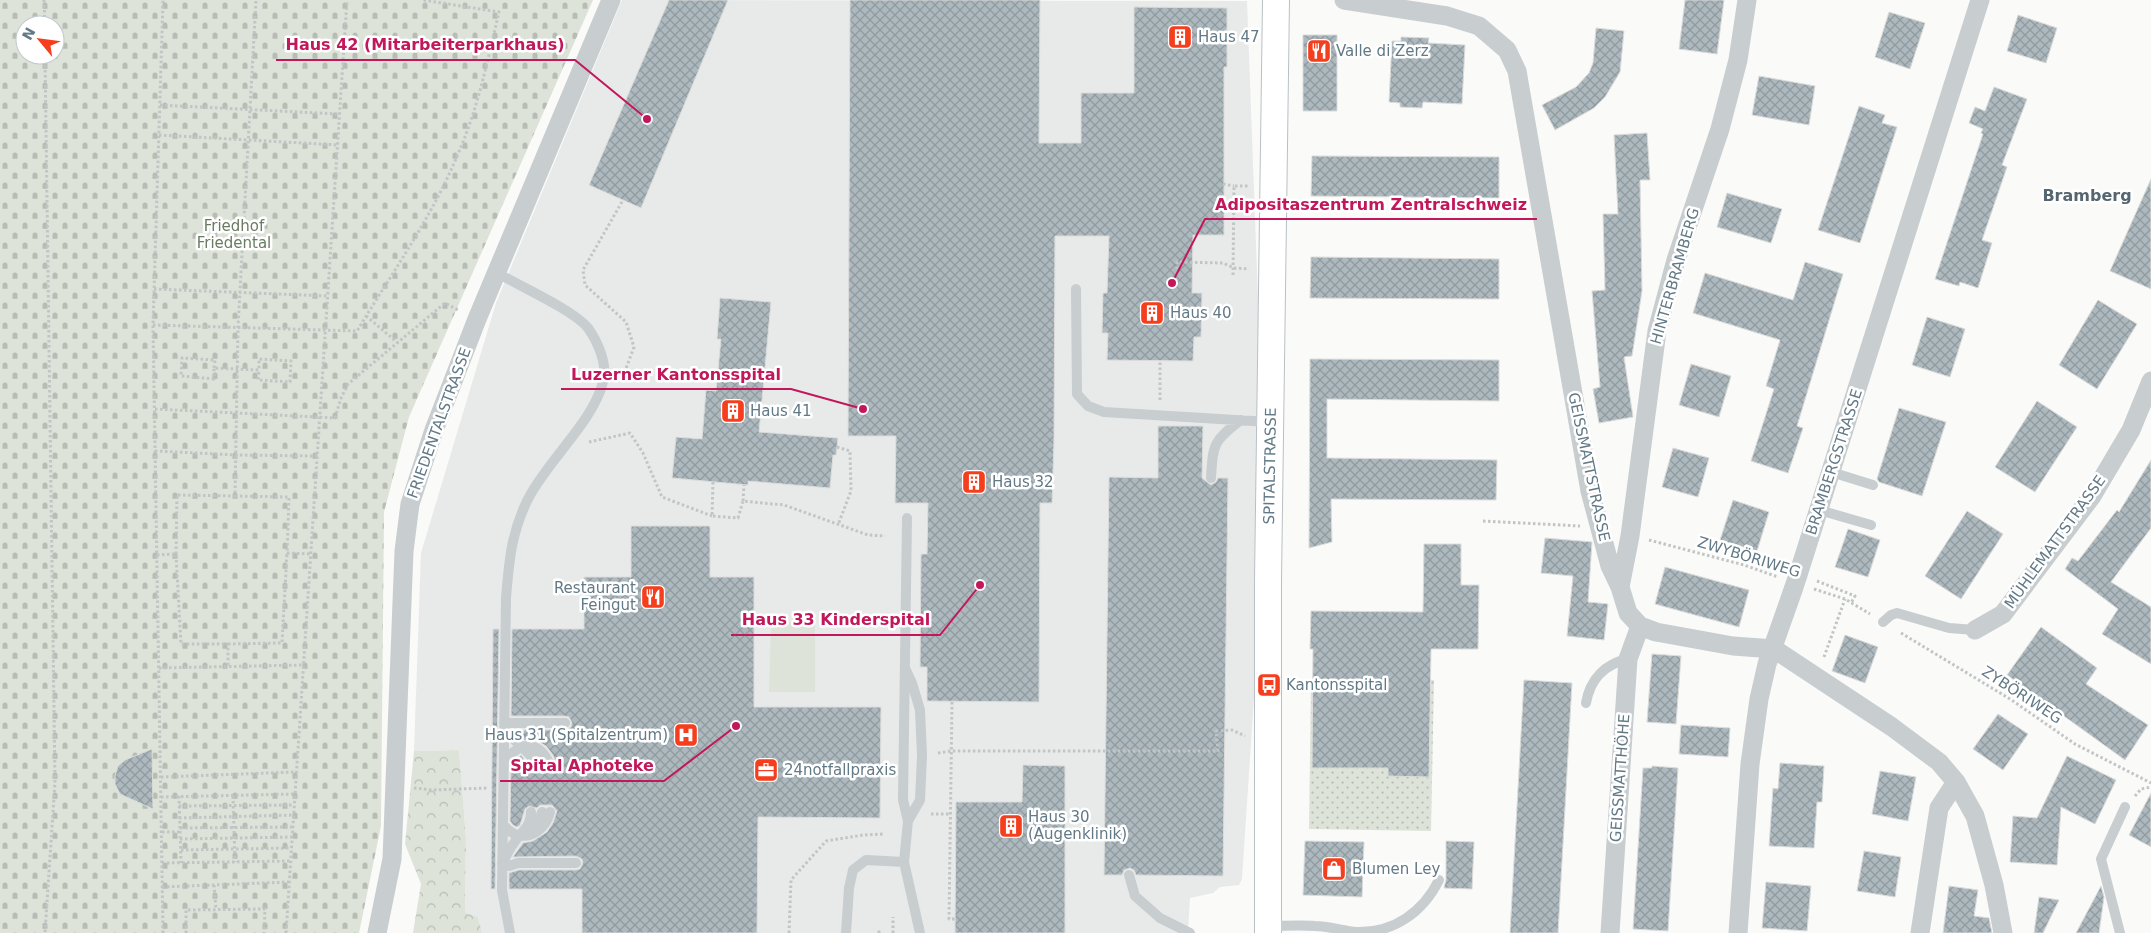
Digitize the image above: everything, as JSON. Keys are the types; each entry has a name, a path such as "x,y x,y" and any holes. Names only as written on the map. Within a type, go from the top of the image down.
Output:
{"main road":[{"name":"SPITALSTRASSE","path":"1267,930 1268,580 1276,0"}],"street":[{"name":"FRIEDENTALSTRASSE","path":"377,933 392,859 404,551 410,504 434,430 611,0"},
{"name":"GEISSMATTSTRASSE","path":"1344,0 1447,16 1479,26 1507,50 1517,71 1590,491 1610,566 1620,587 1628,613 1640,626"},
{"name":"HINTERBRAMBERG","path":"1620,587 1630,536 1657,331 1676,260 1720,129 1738,60 1747,0"},
{"name":"BRAMBERGSTRASSE","path":"1738,933 1750,764 1764,675 1800,582 1820,510 1980,0"},
{"name":"MÜHLEMATTSTRASSE","path":"1975,630 2004,614 2092,496 2131,430 2151,381"},
{"path":"1640,626 1684,638 1733,646 1774,649 1892,727 1939,762 1956,782 1975,816 1994,885 2003,933"},
{"name":"GEISSMATTHÖHE","path":"1610,933 1628,659 1640,626"},
{"path":"1920,933 1939,808 1956,782"}],"lane":[{"path":"498,273 567,312 587,327 597,343 604,365 604,381 596,400 540,478 516,523 509,558 506,598 502,890 510,933"},
{"path":"1076,289 1077,394 1088,406 1104,412 1271,422"},
{"path":"1211,478 1213,452 1217,440 1241,420"},
{"path":"1832,472 1873,485"},
{"path":"1820,510 1871,525"},
{"path":"907,518 903,800 908,821 904,862 920,933"},
{"name":"MÜHLEMATTSTRASSE","path":"1883,622 1891,615 1897,613 1949,628 1975,630"},
{"path":"1586,703 1589,689 1599,675 1614,662 1628,659"},
{"path":"905,667 920,710 922,756 920,800 908,821"},
{"path":"504,726 565,723"},
{"path":"504,726 522,746 531,756 541,767 544,752 535,747 522,746 512,752 504,762"},
{"path":"2120,933 2101,859 2125,807"},
{"path":"502,864 515,840 521,836 536,832 548,820 541,812 521,836"},
{"path":"503,824 512,834 521,836"},
{"path":"846,933 849,888 853,870 866,860 904,862"},
{"path":"502,864 509,866 518,863 576,863"},
{"path":"1129,875 1135,896 1160,918 1190,933"},
{"path":"1267,930 1316,926 1356,932 1381,931 1392,928 1409,917 1433,892 1439,880"}],"path":[{"path":"44,0 45,15"},
{"path":"163,0 153,325 163,933"},
{"path":"235,496 238,327 256,0"},
{"path":"286,933 347,0"},
{"path":"153,325 357,331 420,231 458,154 482,86 499,12 423,0"},
{"path":"45,65 55,772 45,933"},
{"path":"160,105 339,114"},
{"path":"159,135 338,146"},
{"path":"1224,184 1234,186 1259,185"},
{"path":"1233,275 1234,186"},
{"path":"617,390 628,366 634,346 626,322 584,285 583,270 624,200"},
{"path":"1177,269 1177,262 1223,263 1234,268 1250,269"},
{"path":"154,289 328,296"},
{"path":"154,409 335,418 340,398 348,384 445,303 463,312"},
{"path":"366,316 398,343"},
{"path":"182,358 214,360 214,368 214,378 181,376 182,358"},
{"path":"259,359 291,361 290,382 258,380 259,370 259,359"},
{"path":"1160,361 1160,415"},
{"path":"214,368 259,370"},
{"path":"577,428 589,442"},
{"path":"589,442 630,433 643,453 662,497 712,516 738,518 743,501 744,485"},
{"path":"589,442 593,435"},
{"path":"837,448 850,451 851,491 838,525"},
{"path":"155,451 317,456"},
{"path":"712,516 713,482"},
{"path":"177,495 235,496 289,497 282,643 181,644 176,554 177,495"},
{"path":"743,501 784,505 868,535 885,536"},
{"path":"1483,521 1585,526"},
{"name":"ZWYBÖRIWEG","path":"1630,536 1744,565 1800,582 1845,599 1883,622"},
{"path":"287,553 311,554"},
{"path":"157,554 176,554"},
{"path":"1800,582 1855,596 1850,603"},
{"path":"1825,653 1845,599"},
{"name":"ZYBÖRIWEG","path":"1883,622 2010,699 2075,744 2151,783"},
{"path":"228,644 228,666"},
{"path":"159,668 303,665"},
{"path":"952,702 948,918 955,919"},
{"path":"922,756 950,751 1218,751 1216,731 1232,730 1249,738"},
{"path":"161,777 296,772"},
{"path":"432,790 484,788"},
{"path":"161,796 295,794"},
{"path":"179,796 181,863"},
{"path":"233,796 235,862"},
{"path":"179,806 294,805"},
{"path":"928,814 950,814"},
{"path":"180,818 294,815"},
{"path":"162,832 234,827 293,827"},
{"path":"789,933 790,880 826,841 883,834"},
{"path":"180,840 292,837"},
{"path":"181,850 292,848"},
{"path":"162,863 291,861"},
{"path":"162,887 289,882"},
{"path":"214,885 216,909"},
{"path":"186,933 186,910 265,908 264,933"},
{"path":"893,918 893,933"}],"shaded area":[{"path":"622,0 1247,1 1266,516 1242,879 1239,885 1220,887 1213,893 1190,898 1188,933 482,933 478,917 465,914 466,838 459,750 414,751 421,553 496,303"}],"green space":[{"name":"Friedhof Friedental","path":"0,0 593,0 409,417 384,512 381,826 359,933 0,933"},
{"path":"815,621 815,692 769,692 771,622"},
{"path":"1311,679 1434,680 1431,831 1309,829"},
{"path":"459,750 466,838 465,913 478,917 482,933 413,933 421,884 405,844 414,751"}],"building":[{"path":"669,0 728,0 641,208 589,185"},
{"path":"850,0 1040,0 1039,143 1081,143 1081,93 1134,93 1134,7 1227,8 1227,67 1224,67 1224,235 1193,235 1192,293 1202,293 1201,337 1194,337 1193,361 1107,360 1108,333 1102,333 1103,293 1107,293 1109,236 1055,236 1052,503 1040,503 1039,702 927,701 927,667 920,667 921,554 927,554 928,503 895,503 896,436 848,436"},
{"path":"1685,0 1724,0 1717,54 1679,49"},
{"path":"1889,12 1925,23 1910,69 1875,57"},
{"path":"2018,15 2057,28 2046,63 2007,51"},
{"path":"1596,28 1624,31 1620,72 1605,97 1594,108 1555,130 1542,105 1576,87 1589,73 1593,63"},
{"path":"1303,35 1337,35 1337,111 1303,111"},
{"path":"1401,37 1429,38 1428,43 1465,45 1462,104 1423,102 1422,108 1400,107 1400,103 1389,102 1392,41 1401,41"},
{"path":"1759,76 1815,86 1809,125 1752,115"},
{"path":"1994,87 2027,99 2002,165 2007,167 1982,240 1992,243 1978,288 1960,282 1959,286 1935,279 1983,134 1981,133 1983,129 1969,123 1975,107 1985,111"},
{"path":"1859,106 1885,115 1882,123 1897,127 1860,243 1818,230"},
{"path":"1647,133 1650,180 1640,180 1642,291 1632,356 1624,357 1633,417 1599,423 1593,389 1600,387 1592,291 1605,290 1603,214 1618,214 1614,135"},
{"path":"1312,156 1499,157 1499,198 1311,196"},
{"path":"2151,179 2151,289 2110,271"},
{"path":"1727,193 1782,209 1771,243 1717,227"},
{"path":"1311,257 1499,259 1499,299 1310,298"},
{"path":"1805,262 1843,274 1797,426 1803,428 1788,473 1751,461 1774,389 1766,386 1780,340 1693,313 1705,273 1793,300"},
{"name":"Haus 41","path":"720,298 771,302 759,432 838,438 836,455 833,455 830,488 748,481 748,485 672,478 676,437 702,439 706,390 716,391 721,339 717,339"},
{"path":"2098,300 2137,324 2097,389 2059,365"},
{"path":"1927,317 1965,329 1950,377 1912,365"},
{"path":"1310,359 1499,360 1499,401 1327,399 1327,458 1497,460 1496,500 1331,499 1332,542 1309,548"},
{"path":"1691,364 1731,376 1719,417 1679,405"},
{"path":"2037,401 2077,427 2035,492 1995,467"},
{"path":"1899,408 1946,422 1922,496 1879,482 1877,479"},
{"path":"1158,426 1203,426 1202,478 1211,485 1218,478 1228,478 1223,876 1136,875 1134,870 1130,868 1124,870 1122,875 1104,875 1109,477 1158,478"},
{"path":"1673,448 1709,458 1698,497 1662,487"},
{"path":"2151,460 2151,528 2111,582 2151,607 2151,664 2102,634 2118,609 2065,569 2072,558 2078,561 2117,510 2119,512"},
{"path":"1733,500 1769,512 1757,551 1720,540"},
{"path":"1967,511 2003,534 1961,599 1925,576"},
{"name":"Haus 31 (Spitalzentrum)","path":"631,526 710,526 710,577 754,577 754,707 881,707 880,818 758,817 757,933 582,933 582,889 509,889 509,873 519,870 576,870 580,869 583,863 582,859 576,856 513,857 523,843 533,841 547,832 553,823 557,811 552,805 540,805 537,808 529,806 525,809 520,825 517,827 513,825 510,821 511,764 521,755 524,759 526,771 530,773 554,773 558,767 553,755 546,746 538,741 524,740 514,730 565,730 571,727 572,723 569,717 565,716 511,716 512,629 584,629 584,577 631,577"},
{"path":"1848,529 1880,540 1868,577 1835,567"},
{"path":"1545,538 1592,542 1588,602 1608,604 1604,640 1567,636 1573,576 1541,573"},
{"path":"1424,544 1461,544 1461,585 1479,585 1478,649 1431,649 1429,777 1388,776 1388,768 1312,768 1313,649 1310,649 1311,611 1423,612"},
{"path":"1665,567 1749,590 1739,627 1655,604"},
{"path":"2041,627 2097,668 2086,684 2148,725 2125,760 2007,675"},
{"path":"493,629 499,629 495,889 491,889"},
{"path":"1845,635 1878,647 1865,683 1832,671"},
{"path":"1652,654 1681,656 1676,724 1647,722"},
{"path":"1524,680 1572,683 1558,933 1510,933"},
{"path":"1998,714 2028,734 2003,770 1973,749"},
{"path":"1681,725 1730,728 1728,757 1679,754"},
{"path":"152,749 153,809 120,794 115,784 118,766 125,760"},
{"path":"2067,756 2116,780 2095,824 2061,807 2057,865 2010,862 2013,816 2037,818"},
{"path":"1780,763 1824,766 1822,802 1817,802 1814,848 1769,846 1773,788 1778,789"},
{"name":"Haus 30 (Augenklinik)","path":"1023,765 1065,766 1065,933 955,933 956,802 1022,802"},
{"path":"1652,766 1678,768 1668,931 1633,929 1643,768 1652,768"},
{"path":"1880,771 1916,777 1908,821 1872,814"},
{"path":"2151,793 2151,847 2129,835"},
{"name":"Blumen Ley","path":"1305,841 1364,842 1362,897 1303,895"},
{"path":"1446,841 1474,842 1472,889 1444,888 1446,880"},
{"path":"1864,851 1901,857 1895,897 1857,891"},
{"path":"1766,882 1811,886 1807,931 1762,928"},
{"path":"1949,886 1978,890 1974,916 1989,918 1992,933 1943,933"},
{"path":"2101,886 2104,897 2099,933 2076,933"},
{"path":"2039,897 2059,900 2043,933 2034,933"}],"place":[{"name":"Haus 47","path":"1180,37"},
{"name":"Valle di Zerz","path":"1319,51"},
{"name":"Haus 42 (Mitarbeiterparkhaus)","path":"647,119"},
{"name":"Adipositaszentrum Zentralschweiz","path":"1172,283"},
{"name":"Haus 40","path":"1152,313"},
{"name":"Luzerner Kantonsspital","path":"863,409"},
{"name":"Haus 41","path":"733,411"},
{"name":"Haus 32","path":"974,482"},
{"name":"Haus 33 Kinderspital","path":"980,585"},
{"name":"Restaurant Feingut","path":"653,597"},
{"name":"Kantonsspital","path":"1269,685"},
{"name":"Spital Aphoteke","path":"736,726"},
{"name":"Haus 31 (Spitalzentrum)","path":"686,735"},
{"name":"24notfallpraxis","path":"766,770"},
{"name":"Haus 30 (Augenklinik)","path":"1011,826"},
{"name":"Blumen Ley","path":"1334,869"}],"district":[{"name":"Bramberg","path":"2087,195"}]}
